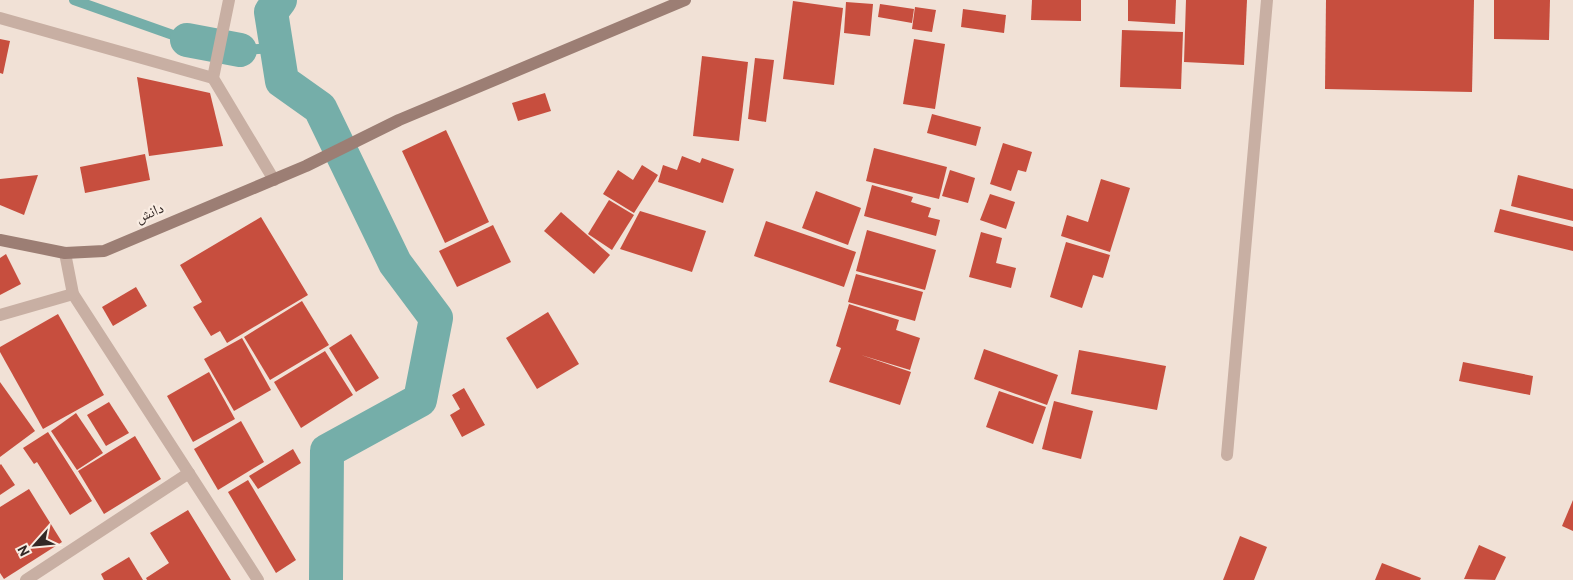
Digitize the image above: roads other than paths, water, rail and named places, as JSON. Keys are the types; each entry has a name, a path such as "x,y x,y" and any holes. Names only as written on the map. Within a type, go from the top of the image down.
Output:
{"main road":[{"name":"دانش","path":"0,240 65,253 104,251 306,166 399,120 685,0"}],"street":[{"path":"229,0 213,78 274,180"},
{"path":"1227,455 1267,0"},
{"path":"0,18 213,78"},
{"path":"65,253 73,294 258,580"},
{"path":"0,315 73,294"},
{"path":"26,580 189,473"}],"waterway":[{"path":"74,0 187,40"},
{"path":"280,0 271,12 282,81 320,108 395,263 436,318 420,400 327,451 326,580"},
{"path":"187,40 240,50"},
{"path":"240,50 277,48"}]}
